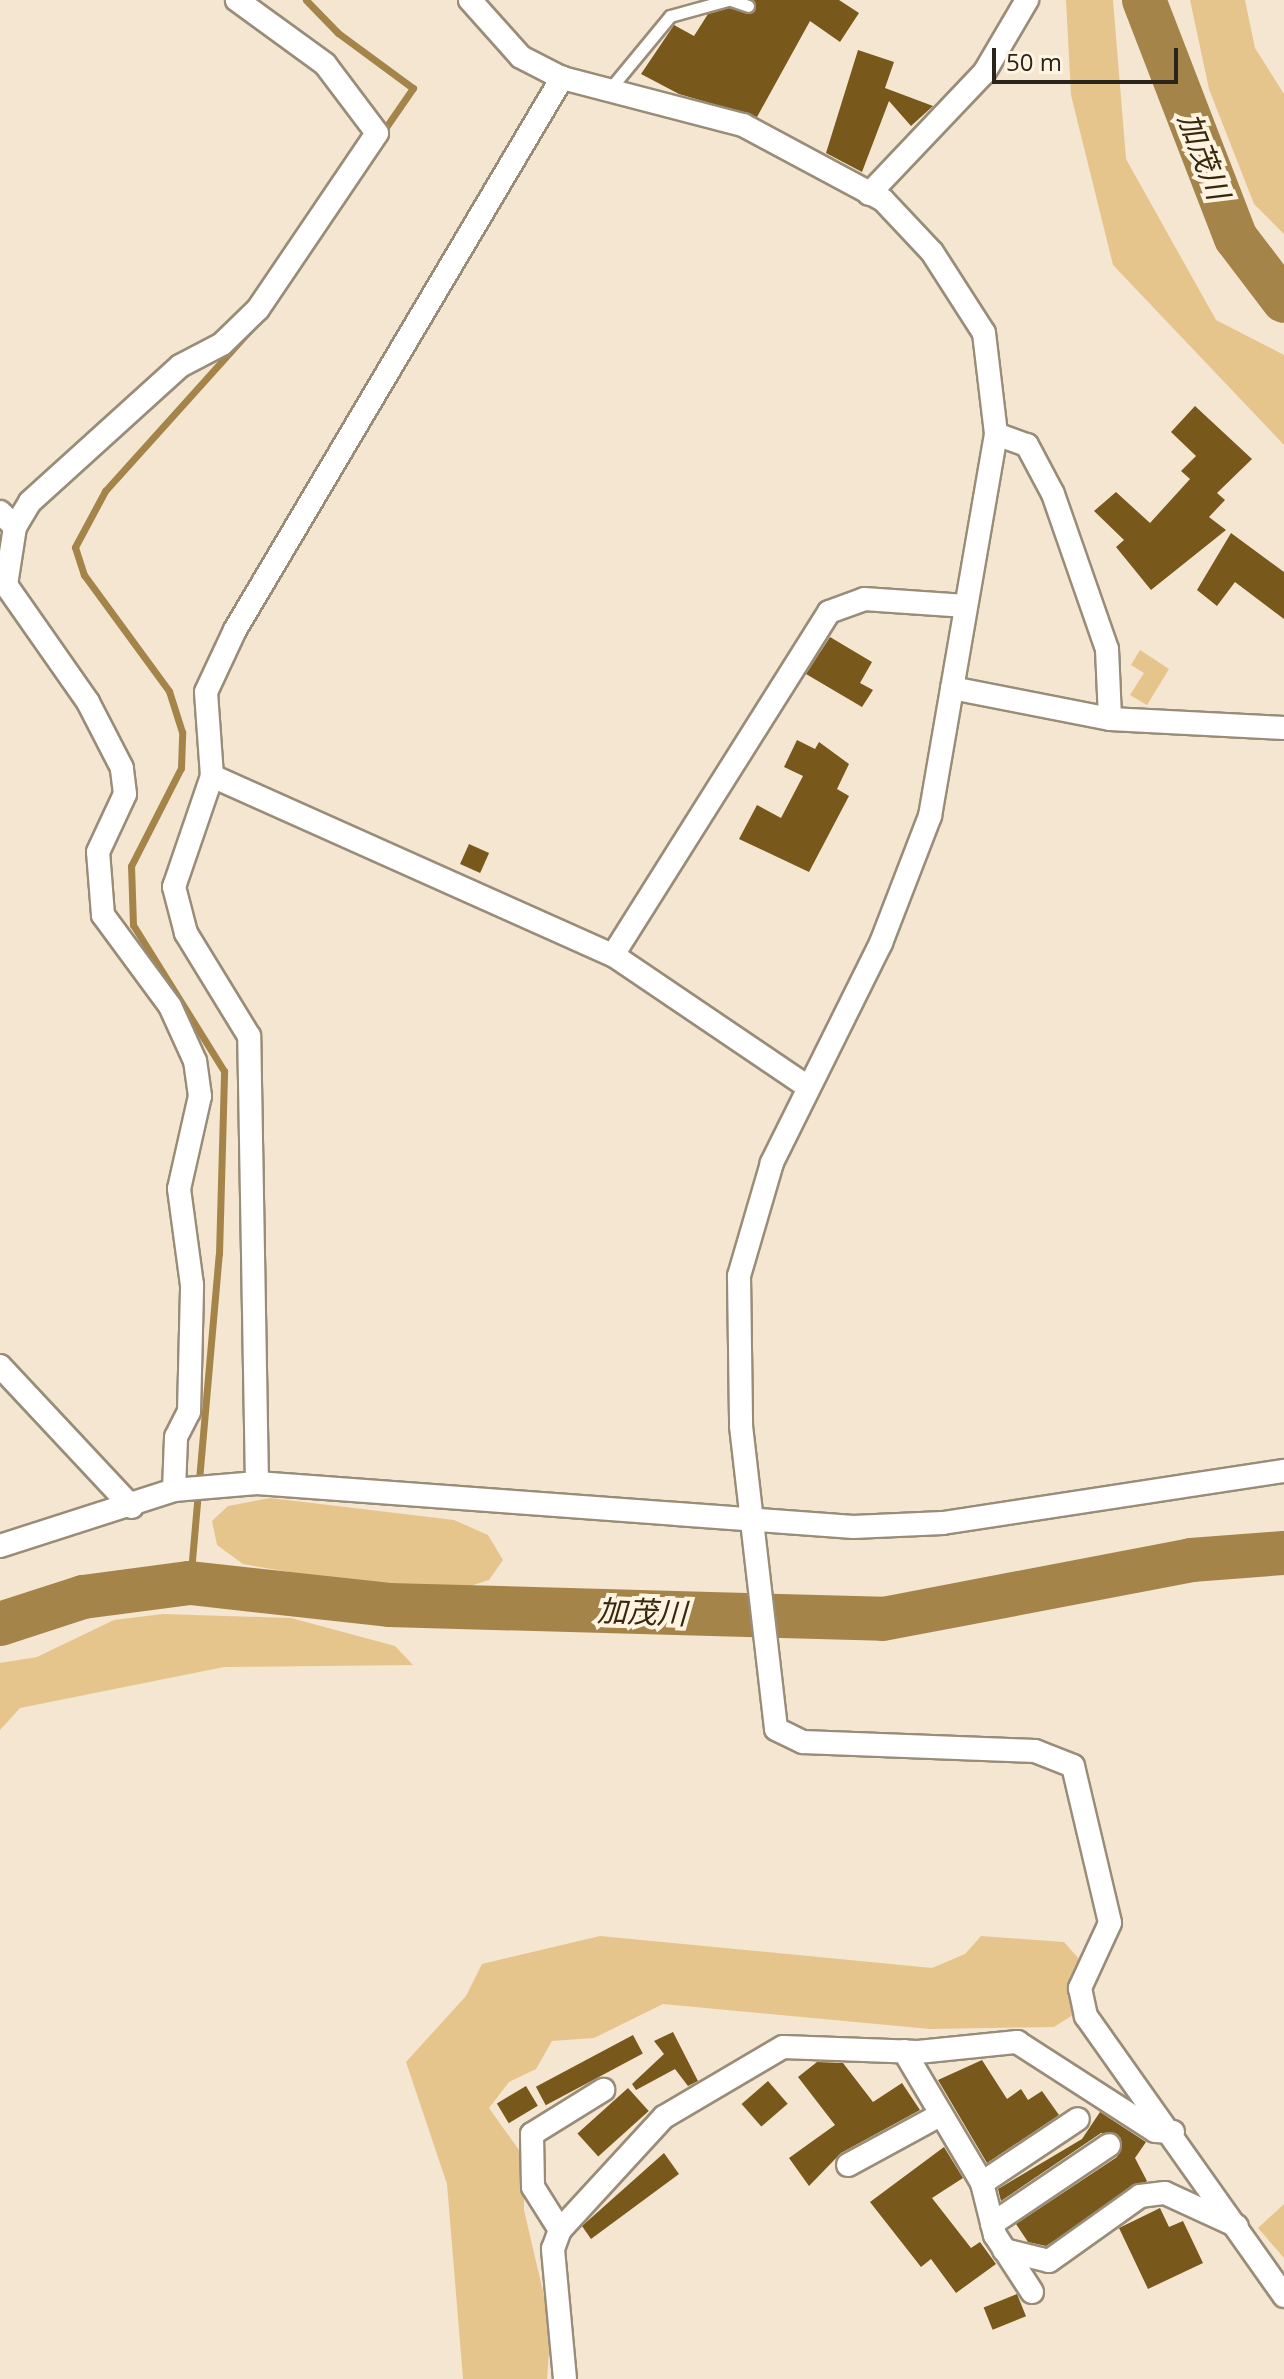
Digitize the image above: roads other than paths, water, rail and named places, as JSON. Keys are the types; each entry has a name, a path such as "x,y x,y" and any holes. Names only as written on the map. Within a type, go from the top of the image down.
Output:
{"street":[{"path":"182,1489 176,1437 189,1412 192,1285 179,1189 200,1096 195,1061 170,1006 103,915 98,852 125,794 122,768 88,702 6,585 7,520 76,458 258,309 377,133 325,64 237,0"},
{"path":"470,0 521,57 562,78 743,125 869,194 932,252 984,333 996,434 930,816 881,943 772,1163 739,1276 741,1426 776,1729 803,1742 1019,1750 1073,1766 1110,1923 1080,1988 1086,2016 1173,2132 1284,2296"},
{"path":"869,194 984,73 1027,0"},
{"path":"257,1483 249,1036 186,933 174,887 212,776 206,692 235,630 562,78"},
{"path":"996,434 1027,445 1053,494 1107,649 1110,719"},
{"path":"613,955 829,612 864,599 966,606"},
{"path":"952,688 1110,719 1284,728"},
{"path":"212,776 613,955 808,1087"},
{"path":"0,1366 132,1507"},
{"path":"0,1546 182,1489 257,1483 753,1521 943,1523 1284,1471"},
{"path":"565,2379 553,2249 560,2230 664,2117 783,2047 904,2051 1017,2042 1155,2131 1173,2132"},
{"path":"904,2051 982,2183 992,2224 1004,2250 1032,2292"},
{"path":"560,2230 533,2187 532,2134 603,2090"},
{"path":"848,2165 940,2115"},
{"path":"982,2183 1078,2119"},
{"path":"992,2224 1109,2145"},
{"path":"1004,2250 1049,2261 1140,2196 1165,2193 1238,2227"}],"lane":[{"path":"609,91 670,16 729,0 748,6"}],"waterway":[{"path":"306,0 338,33 413,88 382,133"},
{"name":"加茂川","path":"1144,0 1236,238 1284,301"},
{"path":"190,1583 219,1254 224,1071 133,925 131,866 181,768 182,732 169,691 84,575 75,547 105,491 251,329"},
{"name":"加茂川","path":"0,1624 83,1597 190,1583 389,1605 883,1619 1191,1560 1284,1553"}]}
